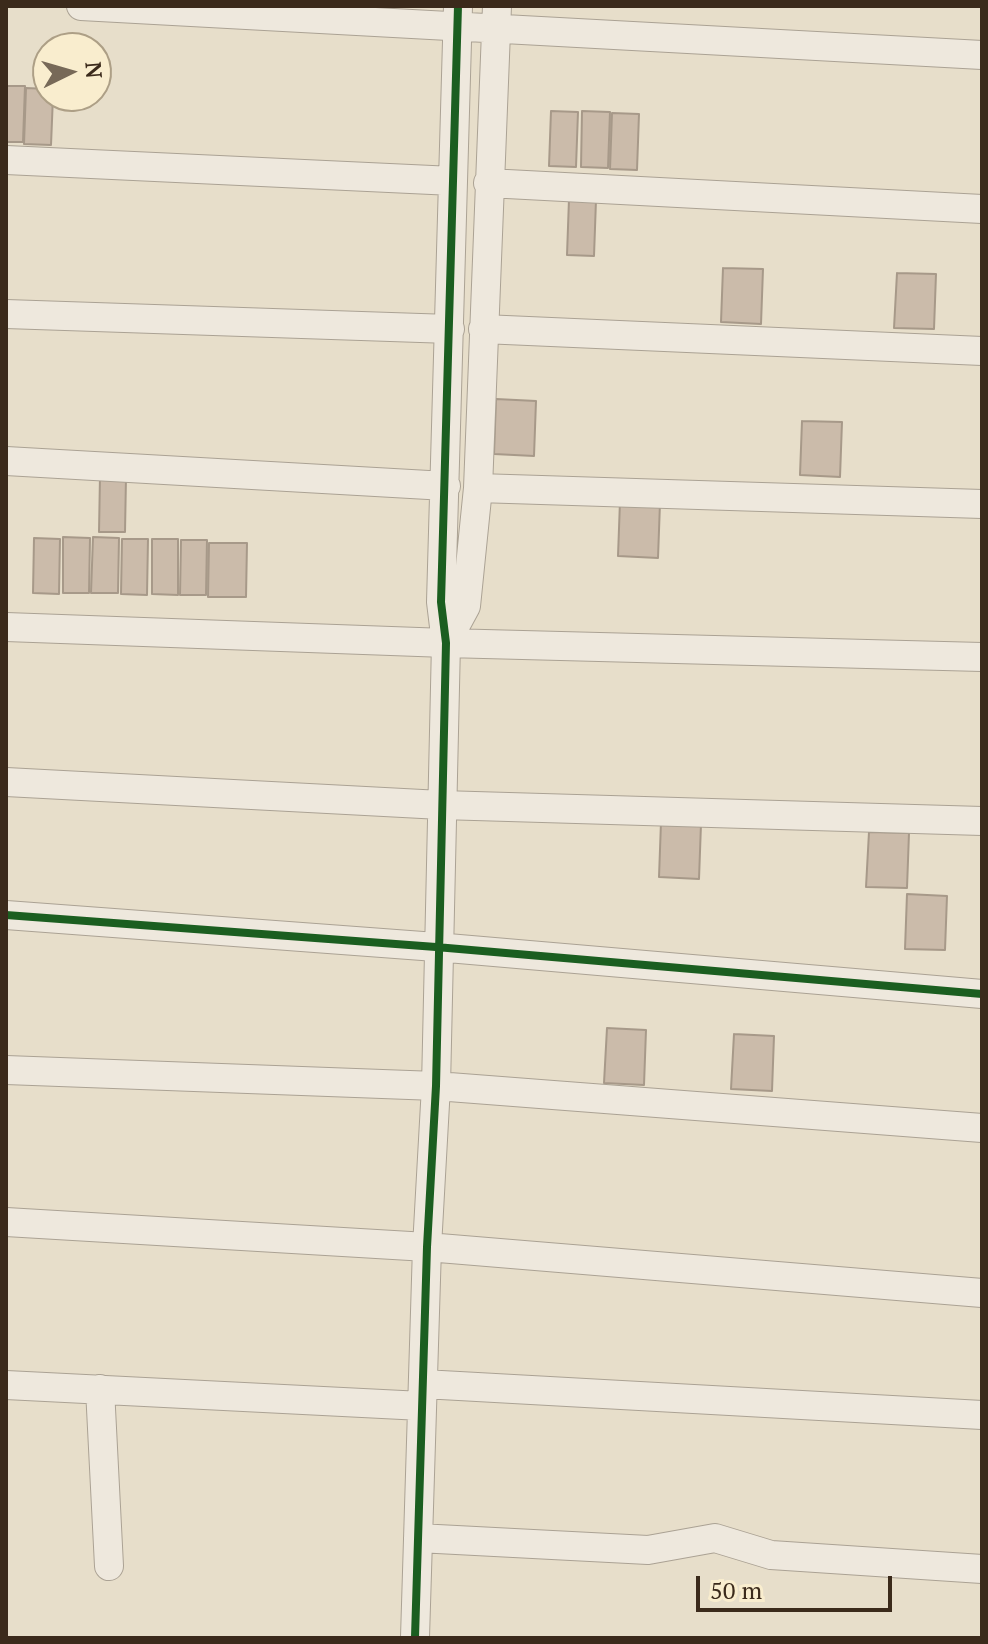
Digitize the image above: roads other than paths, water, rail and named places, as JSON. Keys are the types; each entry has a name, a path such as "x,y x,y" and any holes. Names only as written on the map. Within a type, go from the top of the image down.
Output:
{"street":[{"path":"81,6 497,18 982,55"},
{"path":"415,1637 427,1247 436,1086 436,947 446,643 441,602 458,17"},
{"path":"446,643 466,606 478,488 497,18"},
{"path":"6,160 453,181"},
{"path":"488,183 982,209"},
{"path":"6,314 450,329"},
{"path":"483,329 982,351"},
{"path":"6,461 446,486"},
{"path":"478,488 982,504"},
{"path":"6,627 446,643 982,657"},
{"path":"6,782 441,805 982,821"},
{"path":"6,915 436,947 982,994"},
{"path":"6,1070 436,1086 982,1128"},
{"path":"6,1222 427,1247 982,1293"},
{"path":"6,1385 422,1395 982,1415"},
{"path":"100,1389 109,1566"},
{"path":"418,1538 648,1550 715,1538 771,1555 982,1569"}]}
